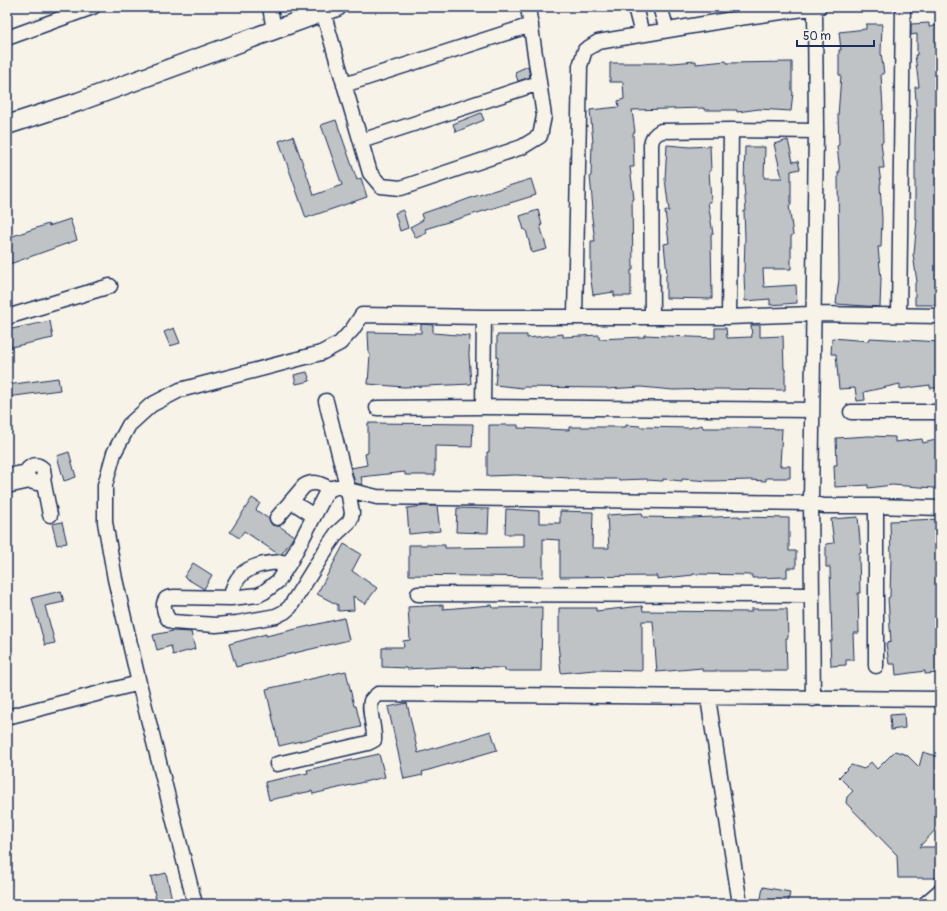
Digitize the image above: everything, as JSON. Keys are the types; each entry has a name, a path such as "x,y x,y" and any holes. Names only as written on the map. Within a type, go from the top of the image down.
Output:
{"main road":[{"path":"7,125 78,102 330,10"}],"street":[{"path":"7,38 93,7"},
{"path":"270,7 274,30"},
{"path":"330,10 344,85 370,173 381,186 401,188 522,147 540,136 544,116 528,7"},
{"path":"635,7 642,34"},
{"path":"660,7 667,30"},
{"path":"576,316 580,66 585,50 598,42 739,18 817,7 812,314 811,595 813,699"},
{"path":"899,315 903,7"},
{"path":"344,85 531,25"},
{"path":"361,141 539,82"},
{"path":"652,316 652,138 655,133 661,130 816,131"},
{"path":"729,317 730,130"},
{"path":"7,317 110,286"},
{"path":"195,904 139,682 115,579 104,522 105,485 114,453 129,425 151,405 180,390 321,353 340,343 352,330 362,315 484,317 729,317 812,314 940,316"},
{"path":"483,407 484,317"},
{"path":"326,401 348,490 352,513 349,522 337,533 290,607 276,616 237,623 216,625 172,622 168,620 164,607 165,600 167,598 231,598 258,595 278,581 290,562 325,495 330,489"},
{"path":"377,408 483,407 812,410"},
{"path":"851,412 940,412"},
{"path":"7,476 33,479"},
{"path":"7,486 33,479"},
{"path":"33,479 46,516"},
{"path":"277,518 304,486 313,482 330,489 341,487 377,497 811,503 824,506 940,508"},
{"path":"291,501 314,516"},
{"path":"876,506 876,666"},
{"path":"231,598 234,585 247,571 257,566 272,562 290,562"},
{"path":"418,594 811,595"},
{"path":"7,717 139,682"},
{"path":"277,764 368,743 374,740 375,732 370,705 372,699 378,694 940,699"},
{"path":"708,698 740,904"},
{"path":"925,904 940,891"}],"building":[{"path":"929,23 929,27 940,25 940,305 915,305 915,283 917,282 913,254 917,219 915,219 915,145 917,117 915,87 919,87 915,55 917,55 917,34 911,35 911,24"},
{"path":"866,24 882,24 881,53 884,74 881,74 883,142 881,142 884,168 879,168 882,219 881,247 878,247 881,279 880,307 836,304 839,279 838,172 840,172 837,146 839,145 838,116 841,75 839,75 839,50 841,50 839,32 866,29"},
{"path":"696,61 696,64 726,61 727,63 792,62 793,92 791,111 759,109 737,112 737,110 704,110 704,108 632,110 635,132 633,133 634,167 630,167 634,199 632,199 633,270 631,270 631,296 614,296 614,292 593,295 590,273 591,241 595,241 591,210 593,209 590,176 593,142 590,110 619,107 618,101 624,99 623,82 610,82 610,63 673,63"},
{"path":"528,66 530,77 518,81 515,72"},
{"path":"481,113 484,120 456,132 453,124"},
{"path":"336,120 357,180 361,178 367,197 306,218 279,141 293,136 314,195 342,185 321,125"},
{"path":"788,140 793,162 798,161 800,169 791,171 791,205 789,205 793,235 791,236 791,269 763,269 764,287 796,285 797,303 770,305 770,299 745,301 745,147 765,147 764,178 782,178 774,144"},
{"path":"667,145 690,147 710,146 711,171 709,171 711,202 708,202 713,234 711,234 712,299 666,298 667,274 664,244 669,243 665,211 669,211 665,179"},
{"path":"531,179 536,195 425,229 427,233 416,238 410,227 423,220 421,214 444,206 444,208 473,197"},
{"path":"403,210 408,228 400,231 395,213"},
{"path":"538,210 542,225 540,225 547,249 532,253 526,230 524,230 520,216"},
{"path":"70,219 77,240 7,265 7,238 48,224 49,226"},
{"path":"50,321 53,338 11,347 7,330"},
{"path":"421,324 433,325 433,333 470,336 469,355 471,384 404,387 368,384 370,354 368,332 421,333"},
{"path":"751,325 760,325 760,337 783,336 785,390 673,390 641,387 607,389 523,388 495,385 498,357 497,335 527,335 527,338 563,334 563,337 599,335 599,339 644,337 644,335 715,338 715,328 726,328 727,338 752,337"},
{"path":"174,328 180,343 170,346 164,332"},
{"path":"832,338 869,341 870,338 940,342 940,388 930,388 930,385 900,389 900,384 864,392 865,400 857,401 855,388 839,389 836,354 831,354"},
{"path":"307,372 310,381 296,384 294,375"},
{"path":"58,378 60,390 7,397 7,385"},
{"path":"368,423 473,424 472,447 435,446 435,475 405,475 405,472 361,477 363,485 355,483 351,468 367,465 365,454 368,453"},
{"path":"489,425 518,425 518,428 569,430 569,427 626,427 626,425 640,427 689,428 702,425 703,428 782,429 780,466 790,466 790,478 766,478 766,481 710,481 682,479 682,481 663,479 663,481 647,479 569,479 516,475 487,476"},
{"path":"869,436 895,437 895,442 922,439 923,443 940,439 940,487 934,488 892,485 868,488 868,485 835,487 834,465 837,465 836,438"},
{"path":"69,452 76,477 64,481 57,456"},
{"path":"252,498 260,503 256,510 269,519 272,525 279,526 294,536 282,554 278,554 244,531 239,538 230,532"},
{"path":"437,506 440,531 409,534 407,508"},
{"path":"457,508 489,509 488,533 456,532"},
{"path":"506,509 539,511 539,523 560,523 560,511 593,512 592,548 609,548 607,515 642,513 643,517 691,518 739,516 789,518 789,551 796,551 796,568 787,568 787,577 752,578 752,575 693,574 657,579 657,576 560,577 560,540 543,539 543,577 409,575 409,545 445,545 445,548 524,547 524,534 505,534"},
{"path":"858,517 861,553 859,554 860,593 858,593 859,633 853,633 854,660 846,660 846,665 831,666 830,641 832,641 830,567 826,567 826,544 834,543 831,519"},
{"path":"940,519 940,673 925,674 925,671 896,675 895,664 889,664 886,643 891,642 888,598 890,597 890,521"},
{"path":"62,522 67,543 57,545 52,524"},
{"path":"344,544 361,554 352,571 377,588 365,604 353,596 354,610 338,611 338,605 317,594"},
{"path":"193,563 212,575 204,589 184,577"},
{"path":"61,591 64,602 45,606 55,643 45,645 32,598"},
{"path":"443,605 443,609 492,605 493,608 542,607 541,671 505,671 505,668 443,667 407,669 382,667 382,648 404,647 403,641 410,640 408,607"},
{"path":"642,606 643,611 751,612 751,609 787,609 787,671 702,671 702,668 657,672 653,621 642,621 642,671 595,670 561,673 558,643 559,608 596,608 596,611"},
{"path":"344,618 349,640 236,667 229,644 266,634 266,636"},
{"path":"173,631 191,632 195,649 173,655 171,646 157,650 153,635"},
{"path":"346,671 354,706 356,706 361,727 279,746 266,689"},
{"path":"407,703 418,753 491,731 497,750 422,772 423,775 404,779 388,707"},
{"path":"904,714 905,728 891,730 890,715"},
{"path":"895,751 907,755 919,767 923,752 940,757 940,825 919,847 940,847 940,878 898,878 897,855 846,803 847,797 853,791 839,777 851,765 864,769 871,762 877,769"},
{"path":"379,754 385,777 313,794 312,791 269,800 265,782 308,773 307,770"},
{"path":"166,873 173,904 157,904 151,877"},
{"path":"763,887 790,892 788,904 760,904"}]}
